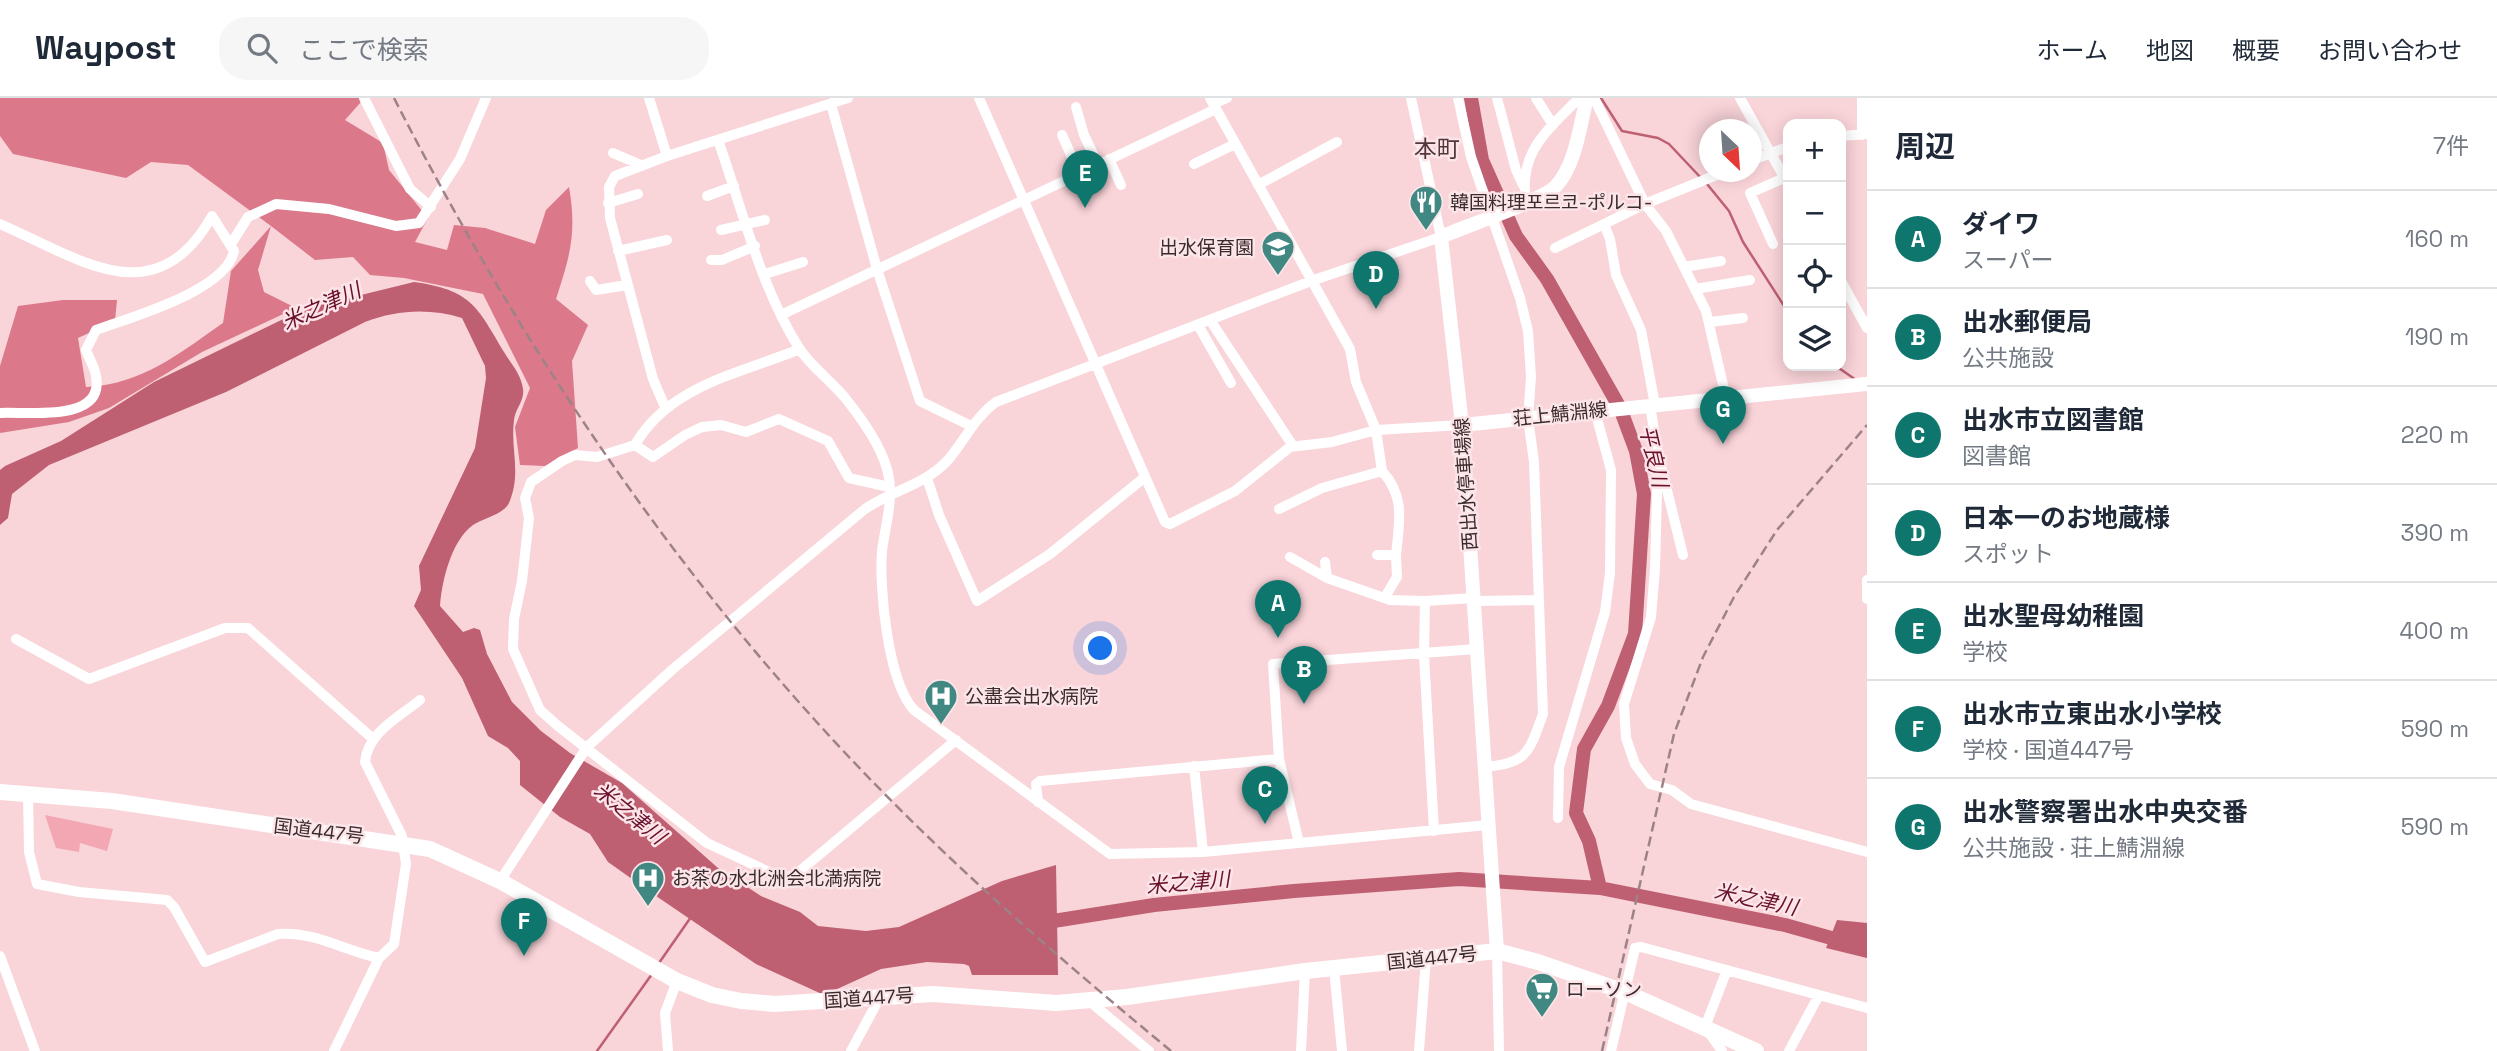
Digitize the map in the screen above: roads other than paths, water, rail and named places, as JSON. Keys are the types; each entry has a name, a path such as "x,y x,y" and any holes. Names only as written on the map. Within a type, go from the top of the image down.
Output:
{"highway":[{"name":"国道447号","path":"0,792 124,803 403,843 449,856 500,881 677,981 712,995 741,1001 775,1004 933,994 1056,1003 1209,987 1305,971 1426,959 1496,946 1625,992 1756,1051"}],"main road":[{"path":"1441,237 1526,202 1556,186 1565,171 1587,98"},
{"name":"西出水停車場線","path":"1441,237 1462,425 1496,946"},
{"name":"荘上鯖淵線","path":"1462,425 1867,384"}],"street":[{"path":"364,98 410,189 431,206"},
{"path":"231,244 248,217 276,204 329,209 396,226 419,223 460,159 485,98"},
{"path":"649,98 667,156"},
{"path":"665,407 653,379 618,251 608,203 609,187 615,176 641,164 848,98"},
{"path":"979,98 1165,522 1170,524 1235,491 1293,446 1332,442 1376,430 1462,425"},
{"path":"783,314 1109,159 1227,98"},
{"path":"500,881 587,747 673,669 889,490 927,478 948,460 971,426 996,402 1311,281 1441,237 1411,98"},
{"path":"1458,98 1489,215 1520,298 1528,331 1531,377 1528,418 1534,462 1543,714 1529,749 1518,761 1485,767"},
{"path":"1497,98 1526,202"},
{"path":"1536,98 1553,125"},
{"path":"1523,186 1526,164 1532,149 1579,98"},
{"path":"1594,98 1645,204 1666,231 1710,323 1726,398"},
{"path":"1740,98 1783,176"},
{"path":"1846,136 1865,134 1862,98"},
{"path":"1213,103 1350,349 1356,382 1376,430 1382,471 1395,485 1400,505 1397,577 1385,597"},
{"path":"831,104 877,269 920,401 971,426"},
{"path":"1076,107 1084,135 1098,164"},
{"path":"1062,135 1079,173"},
{"path":"718,140 765,274 800,349 846,399 876,446 889,477 881,590 900,687 914,710 1110,854 1203,852 1488,828"},
{"path":"1258,185 1337,142"},
{"path":"1195,164 1235,144"},
{"path":"1762,156 1783,148"},
{"path":"613,153 641,164"},
{"path":"1109,159 1121,185"},
{"path":"1555,247 1645,204 1699,182"},
{"path":"1773,244 1750,193 1783,182"},
{"path":"707,196 734,186"},
{"path":"608,203 638,194"},
{"path":"0,223 72,258 139,274 154,271 188,251 199,240 212,216 231,244 232,257 206,283 180,298 96,330 86,350 96,377 96,387 92,396 81,405 63,413 0,413"},
{"path":"721,230 765,220"},
{"path":"1604,224 1610,239 1616,275 1641,330 1658,455 1683,555"},
{"path":"618,251 667,240"},
{"path":"711,260 722,260 755,246"},
{"path":"1684,267 1721,261"},
{"path":"765,274 803,262"},
{"path":"1695,289 1750,280"},
{"path":"590,281 596,290 627,285"},
{"path":"1846,290 1867,328"},
{"path":"1710,323 1743,318"},
{"path":"1210,320 1293,446"},
{"path":"1198,325 1231,383"},
{"path":"800,349 684,395 665,407 644,429 635,446 597,457 575,455 531,482 525,498 529,518 522,581 514,619 514,657 540,710 707,844 782,878 795,875 956,740"},
{"path":"1558,818 1559,767 1605,612 1610,573 1611,470 1595,411"},
{"path":"635,446 653,457 685,435 702,428 721,425 746,432 779,419 828,441 849,478 889,490"},
{"path":"1658,455 1651,617 1625,704 1626,738 1635,764 1650,785 1672,790 1690,804 1867,852"},
{"path":"1279,509 1322,488 1382,471"},
{"path":"927,478 939,515 977,601 1050,554 1145,477"},
{"path":"1377,555 1396,555"},
{"path":"1290,557 1327,578 1390,600 1538,600"},
{"path":"1325,562 1327,578"},
{"path":"1867,580 1867,599"},
{"path":"1424,601 1424,655 1434,831"},
{"path":"16,639 89,679 225,628 248,628 372,738"},
{"path":"1299,843 1279,759 1273,664 1477,649"},
{"path":"334,1051 379,958 394,944 406,864 402,836 365,762 372,738 420,700"},
{"path":"1038,802 1040,793 1036,784 1040,781 1279,759"},
{"path":"1194,766 1203,852"},
{"path":"28,793 29,852 37,884 79,892 167,900 174,906 205,962 278,934 288,933 314,937 379,958"},
{"path":"1496,946 1499,1051"},
{"path":"1611,1051 1635,948 1641,947 1867,1008"},
{"path":"0,956 35,1051"},
{"path":"1419,1051 1426,959"},
{"path":"1334,968 1342,1051"},
{"path":"1722,1051 1705,1027 1727,970"},
{"path":"1301,1051 1305,971"},
{"path":"668,1051 665,1013 677,981"},
{"path":"1789,1051 1819,995"},
{"path":"850,1051 879,999"},
{"path":"1087,1000 1149,1051"}],"water":[{"path":"414,282 448,290 470,303 487,323 522,384 523,397 514,420 515,481 509,503 498,513 465,532 453,551 440,606 463,632 474,628 480,630 487,654 512,702 541,731 570,753 622,783 718,868 761,896 800,912 818,926 866,931 899,927 1002,881 1056,865 1058,975 972,975 969,966 964,964 927,962 881,969 824,995 756,964 659,898 608,862 590,834 560,817 520,785 520,761 508,748 488,736 462,678 414,606 421,590 419,566 475,448 486,378 485,366 462,318 413,312 365,322 226,392 49,465 12,494 8,518 0,525 0,470 5,466 61,441 154,382 304,309"},
{"path":"1837,920 1867,923 1867,958 1826,948"}],"waterway":[{"name":"平良川","path":"1471,98 1482,160 1516,236 1547,279 1620,408 1636,451 1644,494 1635,634 1608,706 1584,749 1576,813 1589,841 1600,888"},
{"path":"1601,98 1622,131 1658,138 1669,144 1699,176"},
{"path":"1707,184 1729,211 1743,242 1785,308"},
{"path":"1843,371 1856,380"},
{"name":"米之津川","path":"1041,923 1154,905 1459,879 1600,888 1785,925 1867,948"},
{"path":"659,963 691,917"},
{"path":"597,1051 652,974"}],"railway":[{"path":"394,98 494,281 549,370 607,457 732,624 800,703 906,816 1017,919 1171,1051"},
{"path":"1602,1051 1674,734 1703,657 1734,597 1777,530 1867,425"}],"place":[{"name":"出水聖母幼稚園","path":"1085,208"},
{"name":"韓国料理포르코-ポルコ-","path":"1426,232"},
{"name":"出水保育園","path":"1278,277"},
{"name":"日本一のお地蔵様","path":"1376,309"},
{"name":"出水警察署出水中央交番","path":"1723,444"},
{"name":"ダイワ","path":"1278,638"},
{"name":"出水郵便局","path":"1304,704"},
{"name":"公盡会出水病院","path":"941,726"},
{"name":"出水市立図書館","path":"1265,824"},
{"name":"お茶の水北洲会北満病院","path":"648,908"},
{"name":"出水市立東出水小学校","path":"524,956"},
{"name":"ローソン","path":"1542,1019"}],"district":[{"name":"本町","path":"1437,149"}]}
